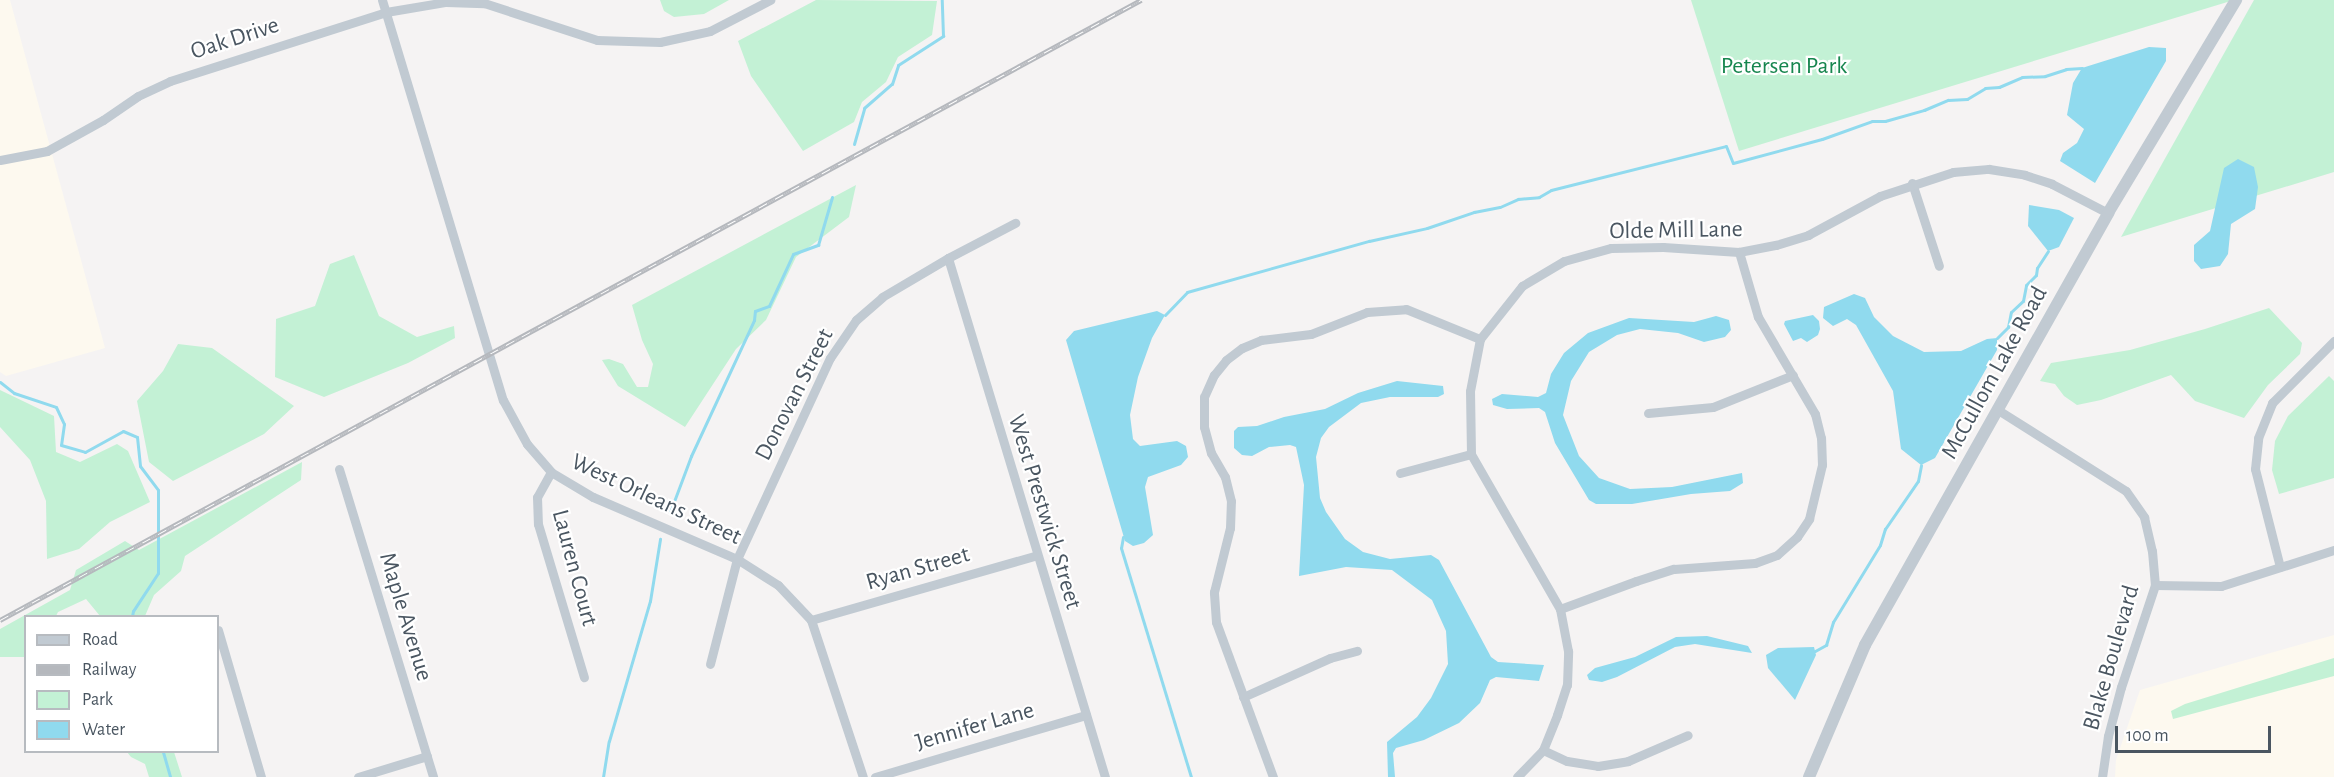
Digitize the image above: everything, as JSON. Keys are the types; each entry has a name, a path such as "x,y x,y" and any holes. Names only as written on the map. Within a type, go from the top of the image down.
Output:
{"street":[{"name":"West Orleans Street","path":"382,0 503,400 527,444 551,471 592,497 737,559 778,585 810,620 863,777"},
{"name":"Oak Drive","path":"0,160 47,151 103,120 138,96 170,81 386,12 446,2 484,3 597,40 660,42 710,31 770,0"},
{"name":"McCullom Lake Road","path":"1809,777 1865,645 2108,213 2236,0"},
{"name":"Olde Mill Lane","path":"1517,777 1543,750 1567,685 1568,651 1560,609 1471,454 1470,391 1480,339 1522,286 1564,261 1611,248 1663,247 1739,252 1776,245 1808,236 1880,196 1912,183 1953,172 1989,169 2025,175 2052,184 2108,213"},
{"path":"1912,183 1939,266"},
{"name":"Donovan Street","path":"711,664 737,559 830,358 856,320 882,297 948,258 1015,223"},
{"path":"1560,609 1636,580 1674,569 1755,563 1777,555 1797,537 1809,519 1822,465 1821,438 1815,414 1758,317 1739,252"},
{"name":"West Prestwick Street","path":"948,258 1105,777"},
{"path":"1273,777 1216,622 1214,592 1230,528 1231,501 1225,477 1211,453 1204,427 1204,397 1214,375 1226,360 1242,348 1261,340 1311,334 1367,312 1406,309 1480,339"},
{"path":"2280,567 2255,469 2258,438 2272,403 2334,341"},
{"path":"1648,413 1713,407 1793,375"},
{"name":"Blake Boulevard","path":"1998,410 2126,491 2144,517 2152,551 2155,585 2115,707 2102,777"},
{"path":"1400,473 1471,454"},
{"name":"Maple Avenue","path":"339,469 433,777"},
{"name":"Lauren Court","path":"551,471 537,497 538,524 584,677"},
{"path":"2155,585 2221,586 2334,550"},
{"name":"Ryan Street","path":"810,620 1036,555"},
{"path":"219,633 261,777"},
{"path":"1243,697 1330,658 1357,651"},
{"name":"Jennifer Lane","path":"874,777 1086,715"},
{"path":"1543,750 1567,760 1598,766 1628,761 1688,735"},
{"path":"358,777 427,756"}],"shaded area":[{"path":"0,0 10,0 105,348 6,376 0,372"},
{"path":"2334,635 2334,777 2115,777 2116,760 2140,690"}],"green space":[{"path":"660,0 729,0 704,14 674,17 664,11"},
{"path":"816,0 937,1 932,35 898,57 886,82 862,102 854,122 803,151 751,76 738,41"},
{"name":"Petersen Park","path":"1691,0 2234,0 1739,151"},
{"path":"2254,0 2334,0 2334,172 2121,237"},
{"path":"856,185 849,217 796,257 766,320 736,349 685,427 618,386 602,360 609,359 623,364 637,387 648,387 653,364 642,340 632,305"},
{"path":"354,255 379,316 417,337 454,326 455,338 408,363 324,397 275,377 276,319 315,306 330,264"},
{"path":"2269,308 2302,343 2300,354 2268,385 2244,418 2195,401 2171,375 2101,400 2077,405 2064,396 2055,384 2040,381 2051,363 2130,350"},
{"path":"178,344 212,348 294,406 264,434 173,481 149,462 137,401 163,371"},
{"path":"2329,376 2334,381 2334,478 2279,494 2272,470 2275,441 2288,416"},
{"path":"0,390 54,416 56,452 80,462 117,444 128,451 150,502 110,522 79,549 47,559 46,501 30,460 0,427"},
{"path":"302,462 301,480 185,556 181,571 154,595 145,615 99,615 86,599 58,612 56,615 25,615 70,590 76,570 125,541 139,550"},
{"path":"24,616 24,657 0,657 0,629"},
{"path":"2334,658 2334,676 2173,719 2171,711 2185,704"},
{"path":"128,753 174,753 182,777 149,777 145,764"}],"water":[{"path":"2149,47 2166,48 2166,61 2095,183 2060,161 2063,153 2077,143 2084,129 2067,115 2073,83 2082,68"},
{"path":"2238,159 2254,167 2258,187 2255,209 2231,224 2228,254 2220,266 2201,269 2194,261 2194,245 2210,231 2224,168"},
{"path":"2029,205 2059,210 2074,218 2059,247 2048,251 2028,226"},
{"path":"1854,294 1865,298 1874,317 1893,336 1924,352 1961,351 1987,339 1997,338 1997,350 1935,458 1921,465 1901,449 1893,391 1856,325 1847,319 1833,326 1823,318 1824,307"},
{"path":"1157,311 1165,315 1152,338 1138,377 1130,415 1133,439 1140,446 1177,441 1186,446 1188,457 1181,465 1148,477 1145,487 1153,535 1144,543 1133,546 1125,541 1066,340 1074,331"},
{"path":"1813,315 1819,321 1818,335 1807,342 1801,338 1793,341 1784,324 1785,321"},
{"path":"1716,316 1729,320 1731,330 1725,337 1704,342 1678,333 1640,329 1617,335 1589,352 1571,381 1563,415 1579,456 1599,478 1630,489 1672,487 1742,473 1743,483 1730,491 1691,494 1632,504 1596,504 1589,500 1555,443 1545,412 1539,408 1507,409 1493,405 1492,399 1502,394 1538,397 1546,393 1551,374 1564,353 1588,333 1629,318 1694,322"},
{"path":"1397,381 1443,386 1444,394 1438,397 1390,397 1361,403 1329,427 1321,438 1316,457 1320,498 1326,512 1345,539 1363,552 1390,559 1431,555 1439,560 1491,657 1498,662 1544,665 1539,681 1496,677 1490,680 1480,703 1459,723 1424,740 1396,748 1393,753 1395,777 1388,777 1387,742 1417,717 1431,698 1448,664 1446,631 1432,600 1392,570 1346,567 1299,576 1304,485 1296,447 1290,445 1269,447 1252,456 1242,455 1234,448 1234,431 1238,427 1257,426 1284,417 1325,409 1358,393"},
{"path":"1707,636 1748,646 1752,653 1695,644 1675,647 1617,677 1602,682 1589,680 1587,675 1595,668 1635,657 1676,637"},
{"path":"1814,647 1816,655 1795,700 1768,668 1766,655 1778,648"}],"waterway":[{"path":"854,144 864,108 892,84 898,65 943,36 942,0"},
{"path":"1165,315 1187,292 1369,241 1427,228 1474,212 1500,207 1518,199 1539,197 1551,190 1726,146 1733,163 1822,139 1872,121 1885,121 1924,110 1948,100 1967,99 1985,88 1999,87 2022,77 2045,76 2066,69 2082,68"},
{"path":"670,512 691,456 754,320 755,311 769,306 793,254 818,245 832,197"},
{"path":"1997,338 2008,327 2011,312 2023,301 2026,285 2036,275 2037,268 2048,251"},
{"path":"0,382 14,393 56,407 64,424 61,445 85,452 123,431 137,437 140,466 158,490 158,573 132,615"},
{"path":"1815,651 1826,645 1833,622 1880,545 1885,529 1918,481 1921,465"},
{"path":"1123,537 1121,548 1191,777"},
{"path":"603,777 609,741 650,601 660,539"},
{"path":"163,753 170,777"}],"railway":[{"path":"0,620 1141,0"}]}
